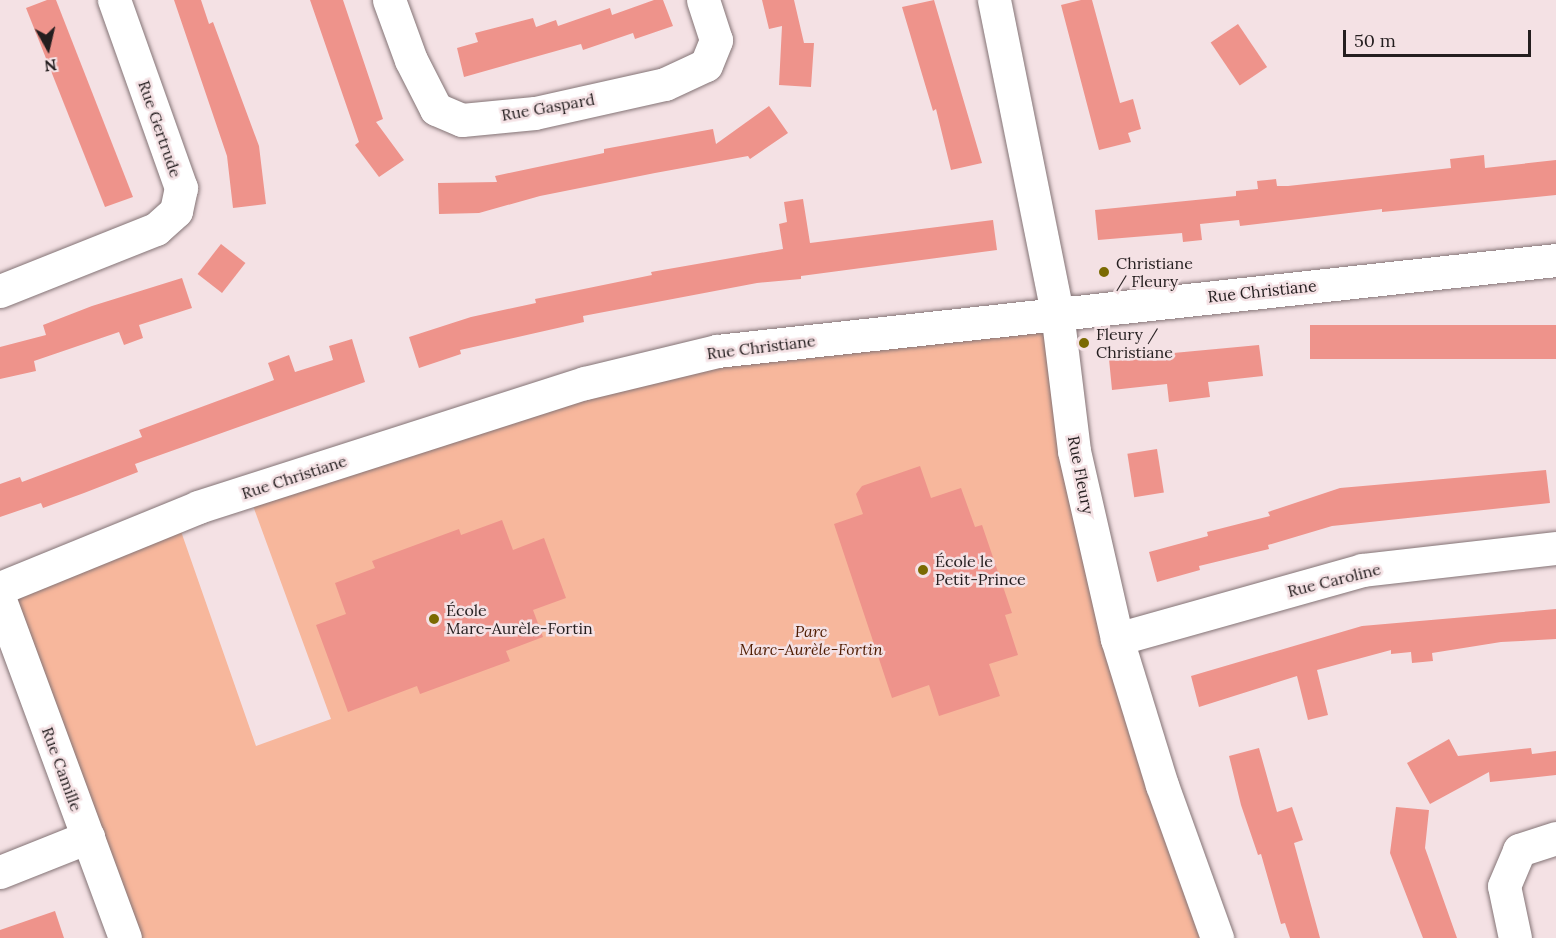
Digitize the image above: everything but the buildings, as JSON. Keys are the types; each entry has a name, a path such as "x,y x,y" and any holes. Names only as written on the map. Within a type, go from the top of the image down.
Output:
{"street":[{"name":"Rue Gertrude","path":"0,291 156,229 176,211 181,188 114,0"},
{"name":"Rue Gaspard","path":"389,0 411,60 436,109 462,120 557,108 665,84 706,65 716,40 703,0"},
{"name":"Rue Fleury","path":"994,0 1002,20 1057,312 1074,451 1117,639 1162,785 1217,938"},
{"name":"Rue Christiane","path":"0,588 198,507 585,383 717,351 1057,312 1556,260"},
{"name":"Rue Caroline","path":"1117,639 1362,570 1556,548"},
{"name":"Rue Camille","path":"0,600 125,938"},
{"path":"0,872 88,837"},
{"path":"1515,938 1504,886 1515,859 1519,850 1556,838"}],"green space":[{"name":"Parc Marc-Aurèle-Fortin","path":"1057,312 1074,451 1217,938 126,938 0,588 176,517 256,746 331,719 248,492 585,383"}],"place":[{"name":"Christiane / Fleury","path":"1104,272"},
{"name":"Fleury / Christiane","path":"1084,343"},
{"name":"École le Petit-Prince","path":"923,570"},
{"name":"École Marc-Aurèle-Fortin","path":"434,619"}]}
